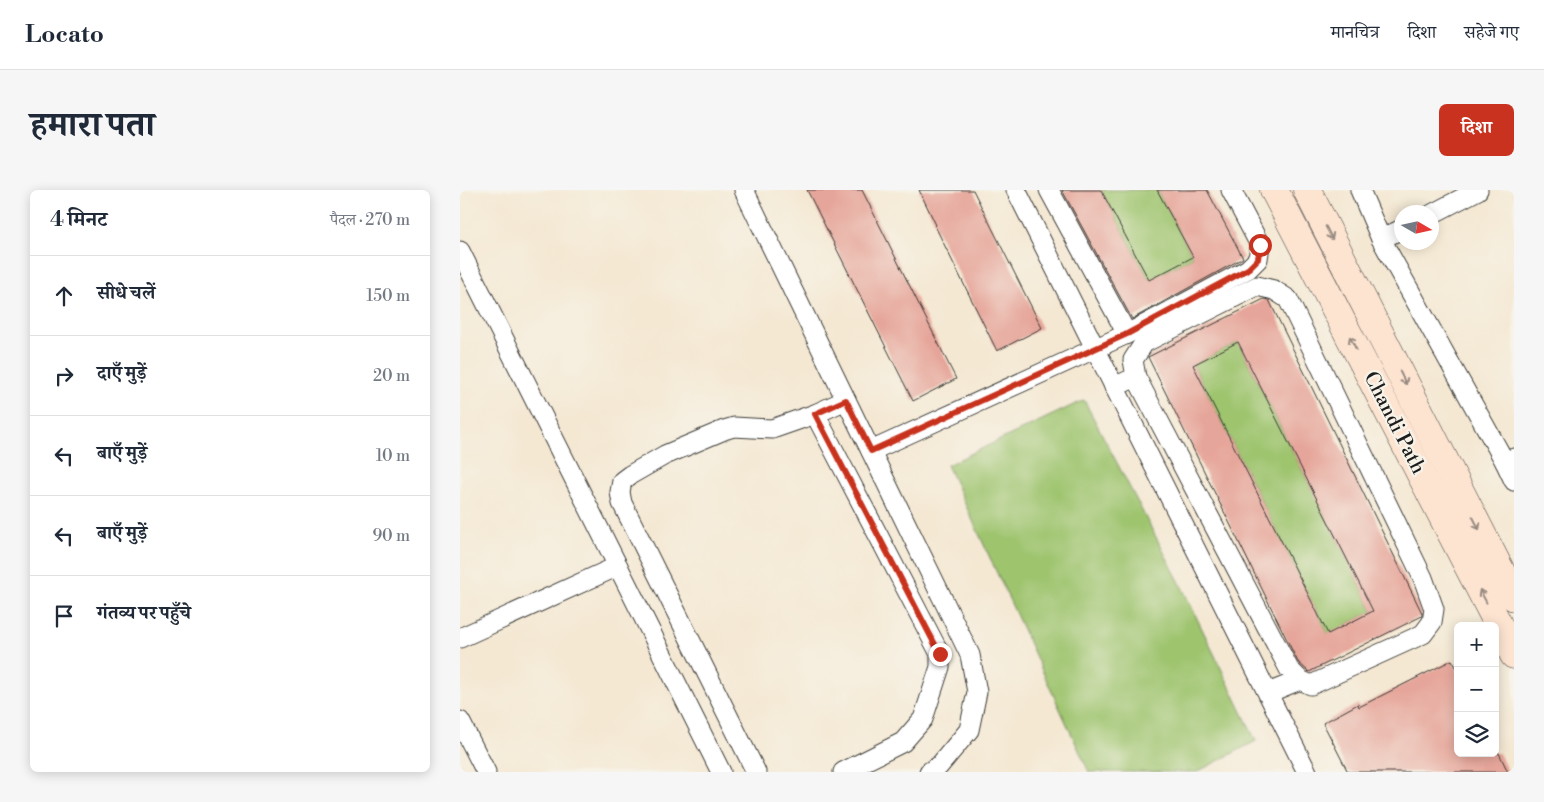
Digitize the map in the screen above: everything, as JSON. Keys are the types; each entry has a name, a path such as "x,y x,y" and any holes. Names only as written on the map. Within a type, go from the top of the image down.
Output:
{"main road":[{"name":"Chandi Path","path":"1274,190 1514,655"},
{"name":"Chandi Path","path":"1307,190 1514,597"}],"street":[{"path":"744,190 970,655 977,692 969,730 939,766 929,772"},
{"path":"1016,190 1308,772"},
{"path":"1048,190 1127,334"},
{"path":"871,451 1127,334 1248,269 1258,259 1260,245 1231,190"},
{"path":"1360,190 1381,239 1510,460 1514,481"},
{"path":"1439,210 1478,190"},
{"path":"1381,239 1394,233"},
{"path":"460,251 721,772"},
{"path":"1257,286 1274,290 1288,299 1423,578 1434,609 1432,622 1423,634 1311,685 1300,680 1289,669 1136,377 1133,360 1144,343 1257,286"},
{"path":"1114,387 1136,377"},
{"path":"756,772 622,503 620,492 622,481 665,455 724,430 734,427 772,429 815,414 846,400"},
{"path":"815,414 940,654 940,667 923,719 903,742 843,772"},
{"path":"460,638 618,566"},
{"path":"1268,693 1300,680"},
{"path":"460,722 486,772"}],"green space":[{"path":"1101,190 1157,190 1193,257 1149,280"},
{"path":"1238,342 1373,611 1328,634 1193,365"},
{"path":"1084,400 1179,581 1256,741 1197,772 1089,772 947,465"}],"building":[{"path":"807,190 862,190 956,379 913,401"},
{"path":"919,190 973,190 1042,328 997,351"},
{"path":"1062,190 1101,190 1149,280 1193,257 1157,190 1207,190 1243,258 1132,319"},
{"path":"1264,299 1269,300 1422,616 1309,672 1298,662 1148,357","holes":["1238,342 1373,611 1328,634 1193,365"]},
{"path":"1452,660 1454,663 1454,757 1499,757 1499,753 1508,772 1348,772 1323,723 1358,704 1359,707"}],"route":[{"path":"940,654 815,414 846,400 871,451 1127,334 1248,269 1258,259 1260,245"}]}
